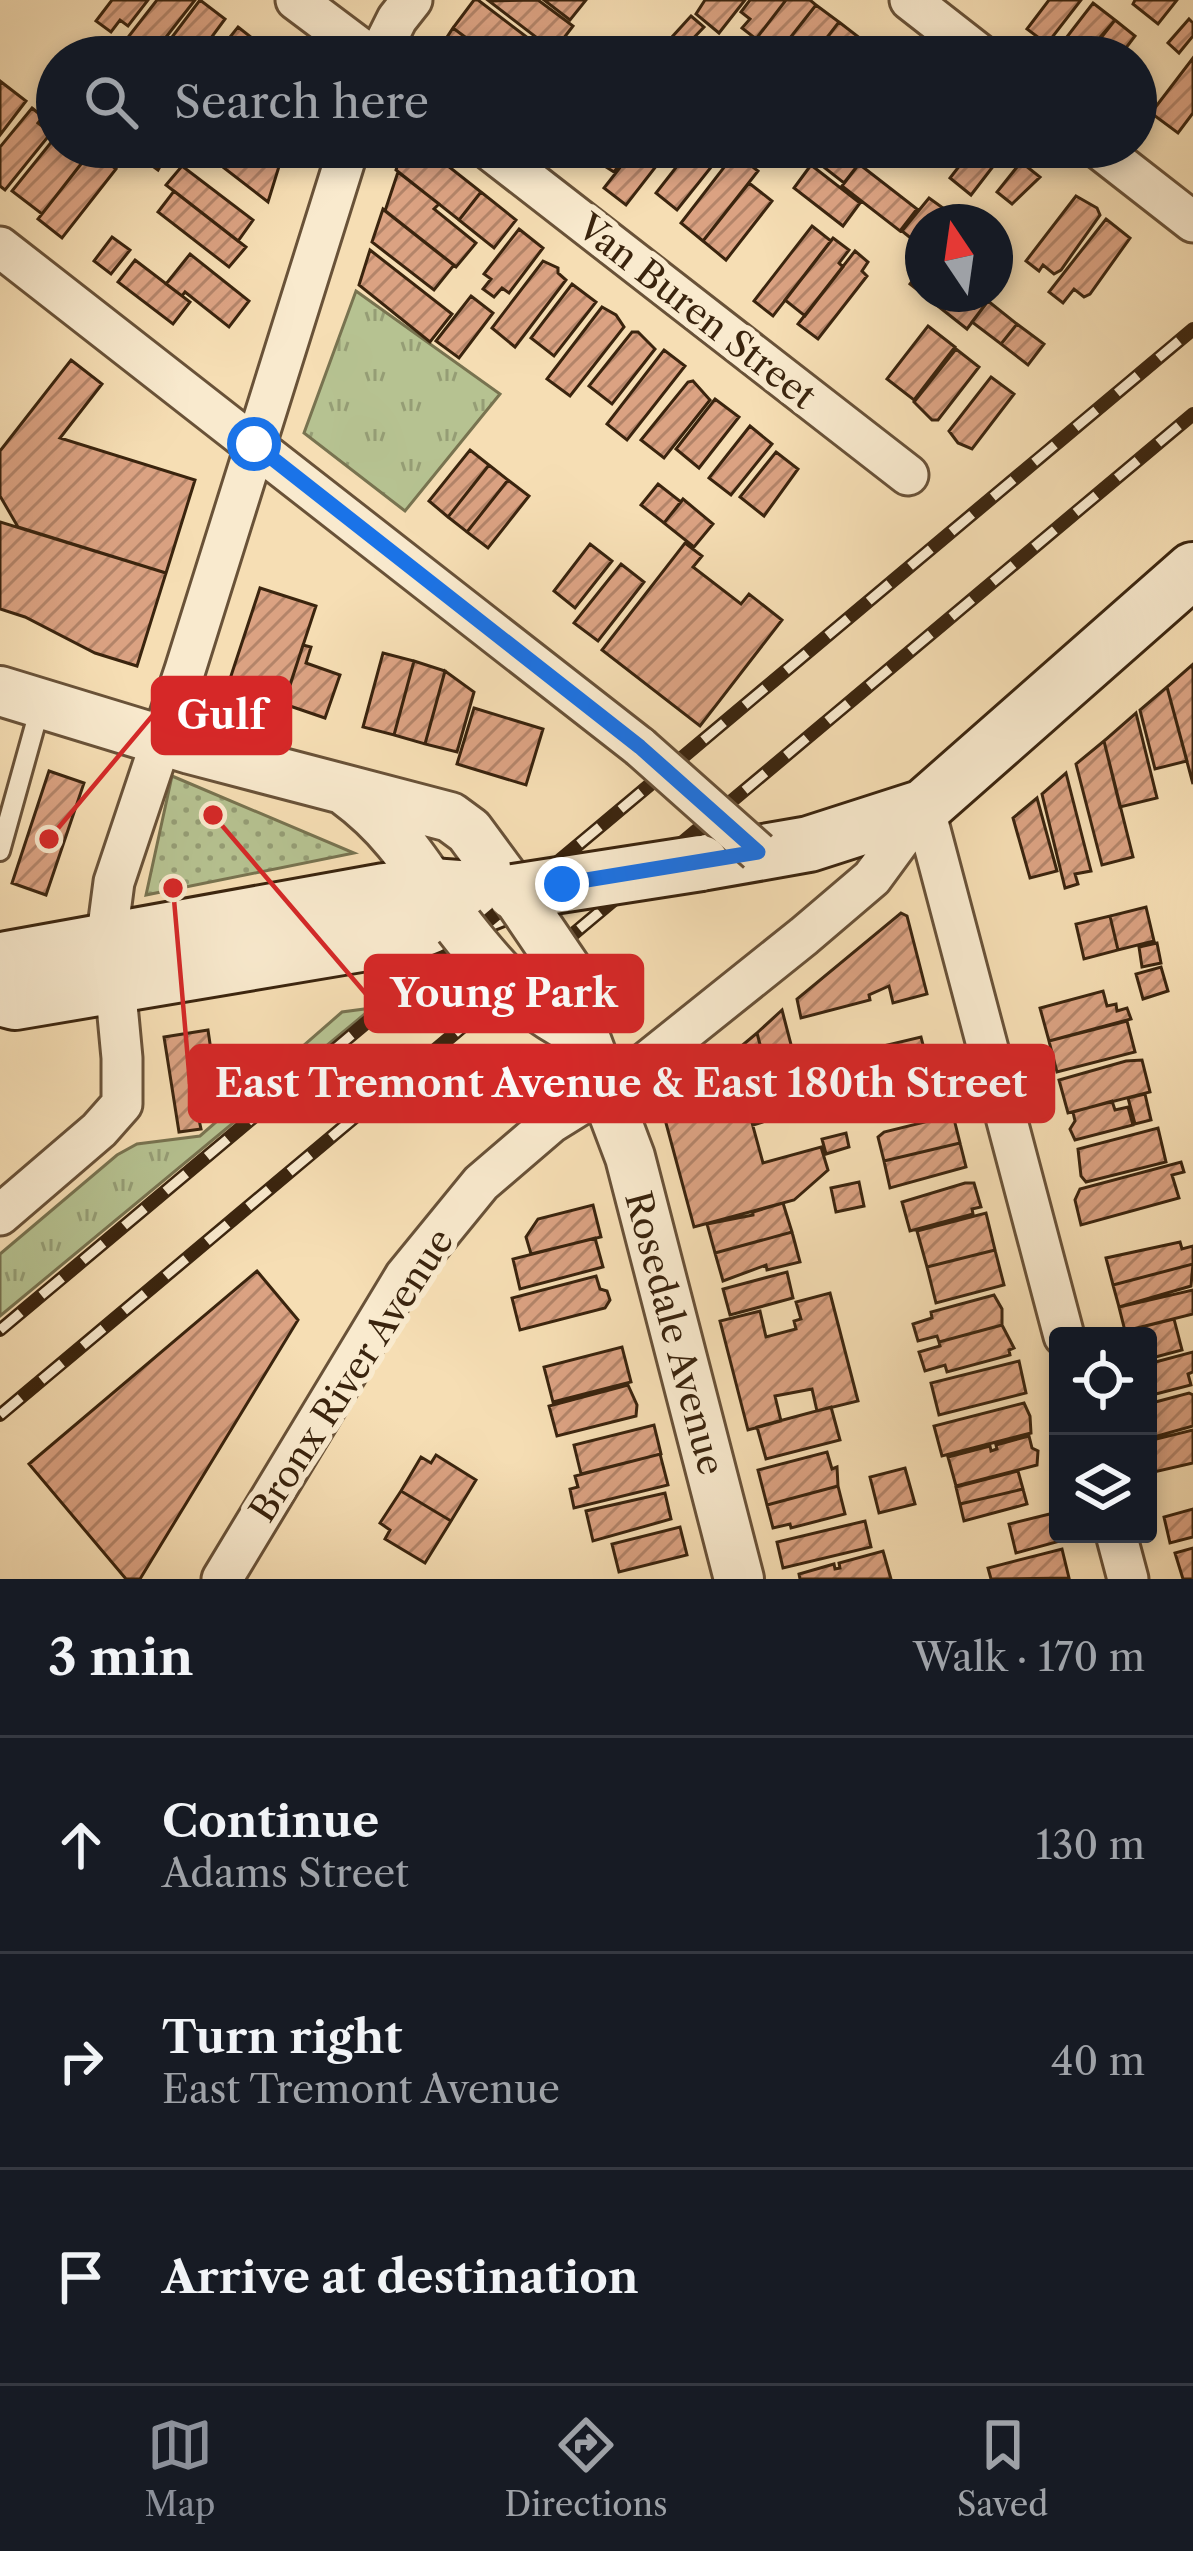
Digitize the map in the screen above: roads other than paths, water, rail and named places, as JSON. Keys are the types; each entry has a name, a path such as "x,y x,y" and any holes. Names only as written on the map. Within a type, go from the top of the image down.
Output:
{"main road":[{"path":"0,963 7,959 112,963 402,937 477,897 784,848 924,807 1193,570"},
{"path":"0,998 15,1001 112,963"}],"street":[{"path":"296,0 346,36"},
{"path":"387,36 412,0"},
{"path":"910,0 955,36"},
{"path":"0,1214 99,1130 122,1104 112,963 114,882 342,168"},
{"name":"Van Buren Street","path":"514,168 908,475"},
{"path":"1124,168 1193,222"},
{"path":"0,247 640,747 784,848"},
{"path":"20,697 160,740 450,817 469,831 493,968 534,1008 584,1035"},
{"path":"343,789 477,897"},
{"path":"924,807 1062,1327"},
{"name":"Bronx River Avenue","path":"222,1579 405,1276 481,1183 551,1123 638,1069 872,878 924,807"},
{"name":"Rosedale Avenue","path":"477,897 573,979 584,1035 629,1157 740,1579"},
{"path":"1118,1543 1128,1579"}],"lane":[{"path":"0,851 20,697"}],"railway":[{"path":"0,1330 1193,329"},
{"path":"0,1415 1193,414"}],"place":[{"name":"Young Park","path":"213,815"},
{"name":"Gulf","path":"49,839"},
{"name":"East Tremont Avenue & East 180th Street","path":"173,888"}]}
